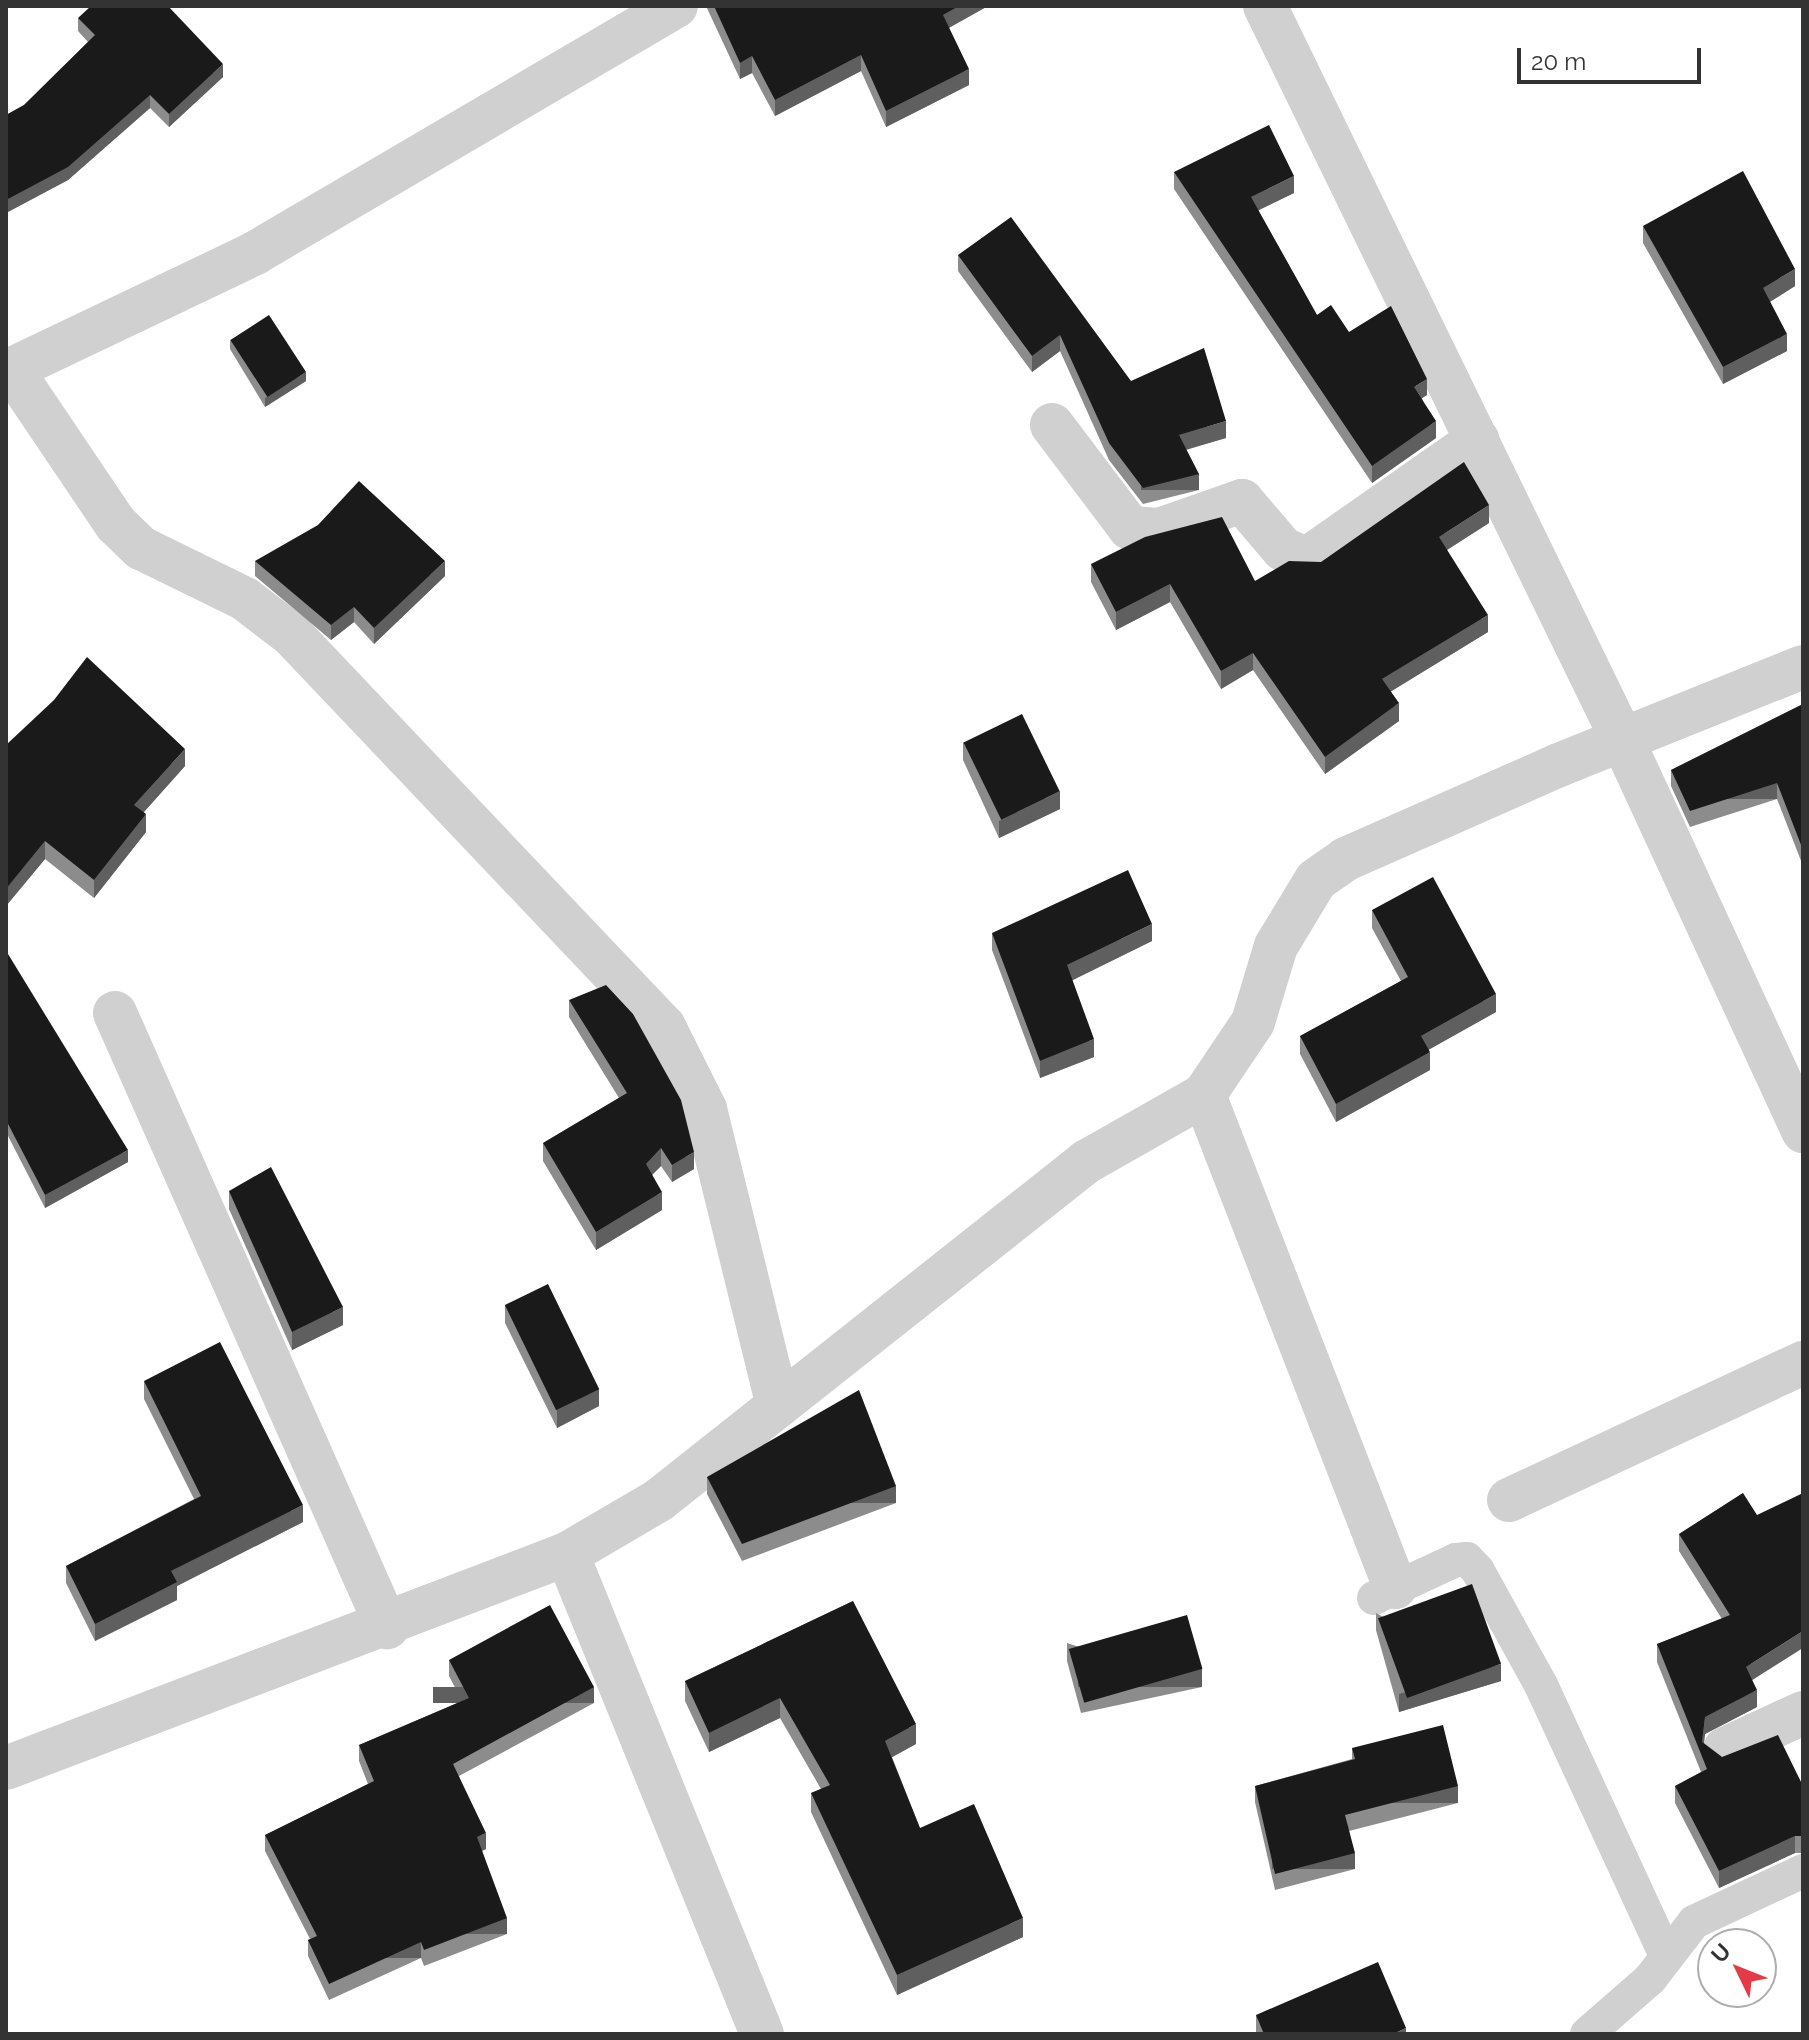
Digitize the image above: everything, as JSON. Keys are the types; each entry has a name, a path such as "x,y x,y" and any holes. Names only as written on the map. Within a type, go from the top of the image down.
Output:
{"street":[{"path":"676,6 255,253 9,371 116,524 141,548 245,599 292,635 664,1027 705,1109 777,1402"},
{"path":"1265,6 1623,741 1803,1131"},
{"path":"1052,425 1130,528 1159,530 1242,501 1283,549 1307,559 1477,440"},
{"path":"6,1768 387,1627 567,1554 659,1500 777,1402 1086,1162 1204,1095 1253,1022 1276,946 1316,880 1346,859 1803,667"},
{"path":"115,1013 387,1627"},
{"path":"1204,1095 1385,1592"},
{"path":"1509,1500 1803,1363"},
{"path":"567,1554 762,2034"},
{"path":"1725,1749 1803,1713"}],"lane":[{"path":"1385,1592 1456,1560 1467,1559 1478,1571 1541,1685 1666,1955"},
{"path":"1587,2034 1639,1990 1694,1922 1803,1871"}],"building":[{"path":"91,6 168,6 223,64 169,114 150,95 68,167 6,200 6,115 24,105 95,35 78,18"},
{"path":"714,6 959,6 943,15 969,69 886,111 861,55 775,100 752,56 740,63"},
{"path":"1269,125 1294,176 1251,197 1317,315 1331,305 1349,332 1391,306 1427,379 1414,387 1436,421 1372,466 1174,172"},
{"path":"1743,171 1795,269 1763,288 1787,334 1723,367 1643,226"},
{"path":"1011,217 1131,381 1204,348 1226,421 1179,435 1199,474 1143,488 1109,443 1060,335 1032,356 958,255"},
{"path":"269,315 306,372 267,397 230,340"},
{"path":"1464,462 1489,505 1439,537 1488,615 1382,679 1399,703 1325,757 1253,653 1221,671 1170,584 1116,612 1091,564 1145,537 1222,517 1255,581 1289,561 1321,562"},
{"path":"359,481 445,561 374,628 354,607 331,625 255,561 318,525"},
{"path":"87,657 185,749 134,805 146,814 94,880 45,841 6,889 6,745 54,700"},
{"path":"1803,704 1803,850 1777,783 1690,811 1671,770"},
{"path":"1022,714 1060,791 1001,820 964,742"},
{"path":"1128,870 1152,924 1067,965 1094,1039 1040,1061 992,933"},
{"path":"1433,877 1496,994 1421,1036 1430,1052 1336,1104 1300,1036 1408,977 1372,910"},
{"path":"8,954 128,1150 45,1195 6,1120"},
{"path":"606,985 633,1014 681,1100 694,1152 672,1165 661,1148 646,1164 662,1192 596,1232 543,1143 627,1093 569,1000"},
{"path":"271,1167 343,1307 292,1332 229,1191"},
{"path":"548,1284 599,1389 556,1410 505,1305"},
{"path":"220,1342 303,1505 171,1571 177,1582 95,1624 66,1566 201,1496 144,1381"},
{"path":"859,1390 896,1486 742,1544 707,1477"},
{"path":"1743,1493 1757,1515 1803,1493 1803,1631 1746,1667 1757,1690 1705,1717 1702,1742 1722,1757 1778,1735 1803,1786 1803,1836 1795,1836 1719,1871 1675,1786 1707,1769 1657,1644 1730,1615 1679,1534"},
{"path":"1472,1584 1501,1664 1407,1698 1378,1618"},
{"path":"853,1601 916,1724 885,1741 920,1828 974,1804 1023,1918 897,1975 811,1793 830,1785 780,1698 709,1733 685,1681"},
{"path":"550,1605 594,1687 453,1764 486,1833 477,1837 507,1918 424,1950 421,1942 329,1984 308,1940 317,1936 265,1835 374,1781 359,1745 469,1698 449,1660"},
{"path":"1187,1615 1202,1669 1084,1703 1069,1649"},
{"path":"1443,1725 1458,1786 1345,1815 1355,1853 1275,1874 1255,1786 1355,1759 1352,1748"},
{"path":"1378,1962 1406,2028 1393,2034 1264,2034 1256,2015"}]}
